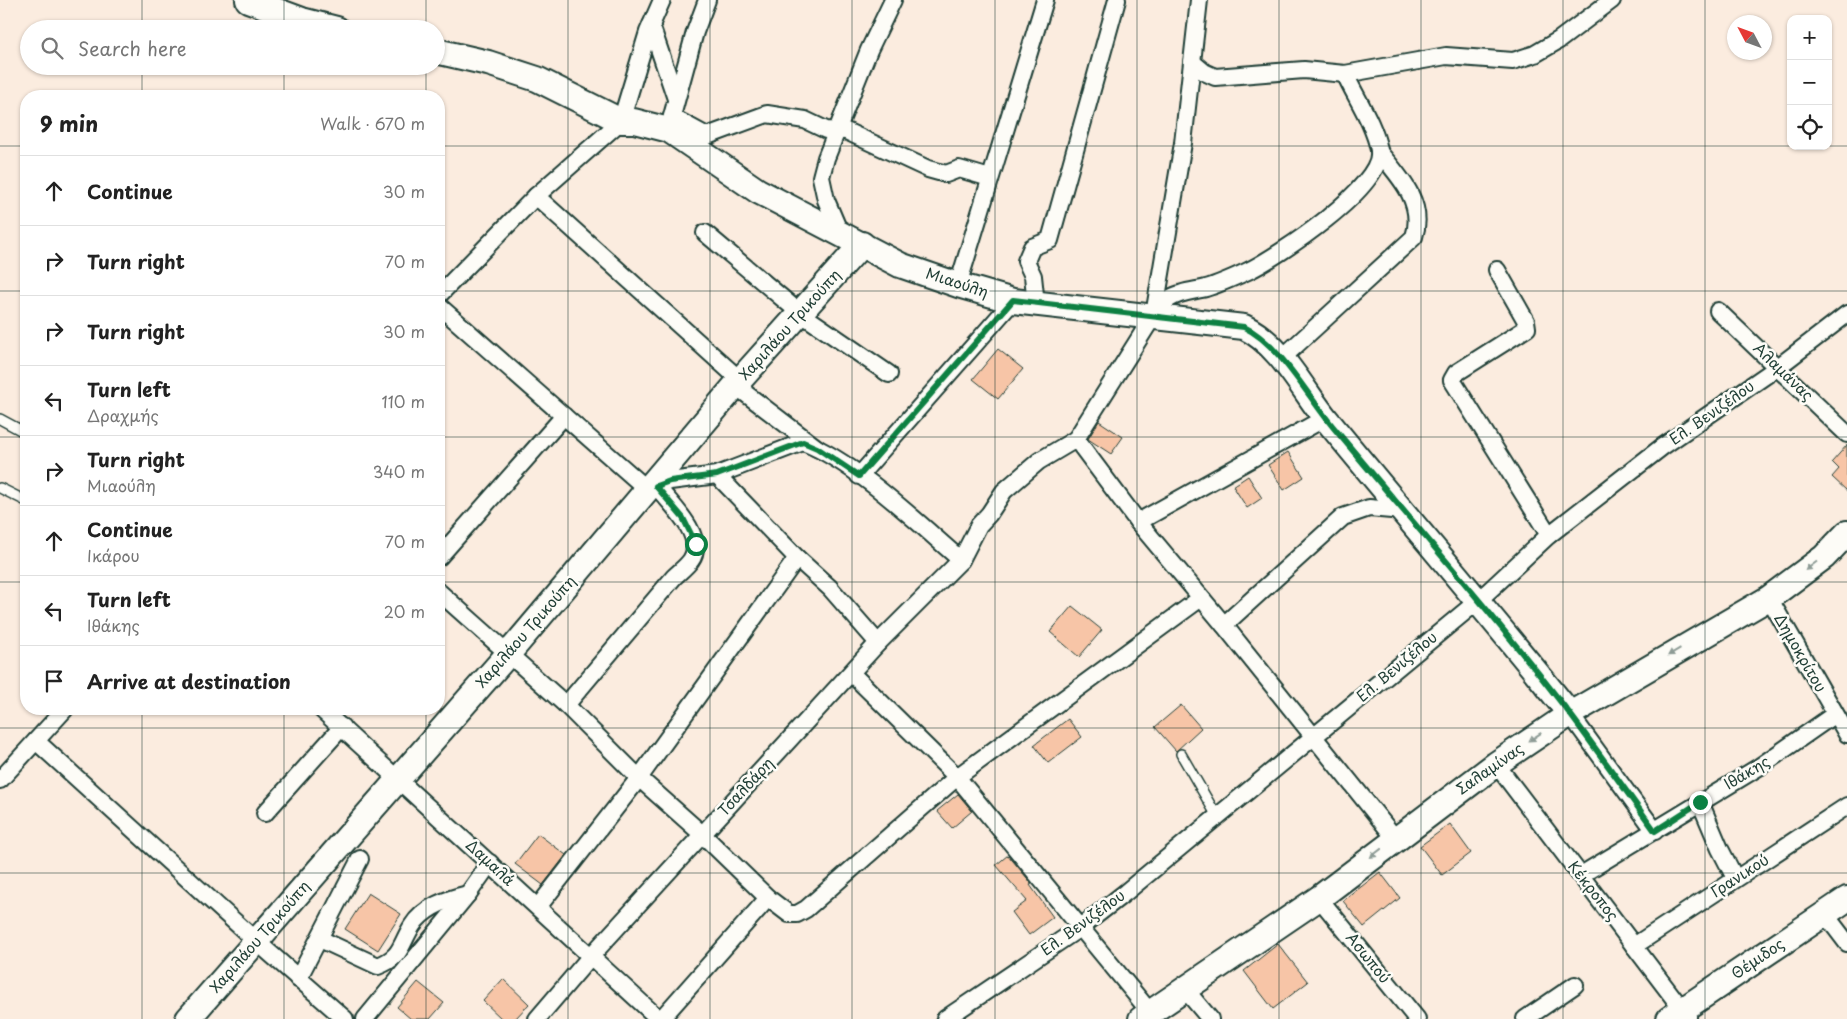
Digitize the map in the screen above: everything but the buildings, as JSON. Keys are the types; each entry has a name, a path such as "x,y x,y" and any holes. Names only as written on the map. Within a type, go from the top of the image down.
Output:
{"street":[{"path":"248,0 302,20"},
{"path":"445,290 536,196 621,121 651,26 662,0"},
{"path":"707,0 695,32 686,71 670,123 707,136 767,114 805,120 826,130 846,131 928,168 946,174 959,169 990,178"},
{"path":"840,233 826,200 821,178 836,131 869,50 893,0"},
{"path":"958,285 1045,0"},
{"path":"859,476 1025,302 1033,276 1026,262 1032,247 1050,240 1117,0"},
{"path":"1154,315 1183,144 1199,0"},
{"path":"1192,62 1204,72 1215,77 1304,70 1345,74 1446,56 1513,61 1535,54 1560,40 1612,0"},
{"path":"651,26 676,99"},
{"name":"Μιαούλη","path":"445,52 488,63 537,79 621,121 670,123 739,180 900,265 958,285 1025,302 1154,315 1244,327 1255,332 1281,359 1325,418 1479,600 1570,714"},
{"path":"1281,359 1414,238 1418,224 1414,200 1399,176 1379,152 1373,133 1345,74"},
{"path":"1379,152 1369,178 1343,206 1293,244 1249,270 1208,288 1176,295 1168,300 1154,315 1076,439 1138,522 1224,624 1312,737 1395,838"},
{"path":"536,196 740,380 745,393 817,448 859,476 961,560"},
{"path":"705,233 800,313 889,374"},
{"name":"Χαριλάου Τρικούπη","path":"188,1019 652,488 740,380 862,244"},
{"path":"1497,270 1528,328 1456,373 1452,380 1549,535"},
{"path":"445,311 564,416 652,488 692,532 696,544 692,559 674,577 566,705"},
{"name":"Αλαμάνας","path":"1718,311 1847,434"},
{"name":"Ελ. Βενιζέλου","path":"945,1019 1081,927 1218,818 1312,737 1479,600 1549,535 1662,447 1778,367 1847,314"},
{"path":"445,550 564,416"},
{"path":"1138,522 1325,418"},
{"name":"Τσαλδάρη","path":"537,1019 590,957 702,834 878,644 961,560 979,524 1004,491 1047,455 1076,439"},
{"path":"652,488 670,481 717,475 803,442 817,448"},
{"path":"717,475 797,558 830,588 878,644"},
{"path":"1224,624 1343,517 1369,508 1404,511"},
{"name":"Σαλαμίνας","path":"1146,1016 1184,988 1319,898 1395,838 1496,764 1570,714 1769,598 1824,557 1847,533"},
{"path":"538,907 639,778 797,558"},
{"path":"445,597 566,705 639,778 702,834 768,898 789,914 797,914 806,909 957,777 1201,598"},
{"name":"Δημοκρίτου","path":"1769,598 1847,734"},
{"path":"852,674 957,777 1081,927 1146,1016"},
{"path":"1570,714 1655,831"},
{"name":"Ιθάκης","path":"1581,875 1759,767 1835,714"},
{"path":"0,780 60,715"},
{"name":"Δαμαλά","path":"328,715 590,957 660,1019"},
{"path":"265,813 342,727"},
{"path":"36,741 256,941 345,1019"},
{"name":"Κέκροπος","path":"1496,764 1634,946 1680,1016"},
{"path":"1700,802 1735,878"},
{"name":"Γρανικού","path":"1634,946 1847,806"},
{"path":"298,978 360,859"},
{"path":"365,1019 468,894 490,863"},
{"path":"320,939 378,966 390,962 400,951 412,926 431,908 451,898 468,894"},
{"path":"660,1019 768,898"},
{"name":"Ασωπού","path":"1319,898 1417,1019"},
{"name":"Θέμιδος","path":"1680,1016 1847,899"},
{"path":"1825,914 1847,943"},
{"path":"1525,1019 1576,984"},
{"path":"1184,988 1210,1019"}],"lane":[{"path":"0,419 20,431"},
{"path":"0,488 20,498"},
{"path":"1181,754 1218,818"}],"route":[{"path":"696,544 692,532 683,518 656,486 670,481 717,475 803,442 817,448 859,476 1013,300 1244,327 1255,332 1281,359 1325,418 1479,600 1570,714 1655,831 1700,802"}]}
